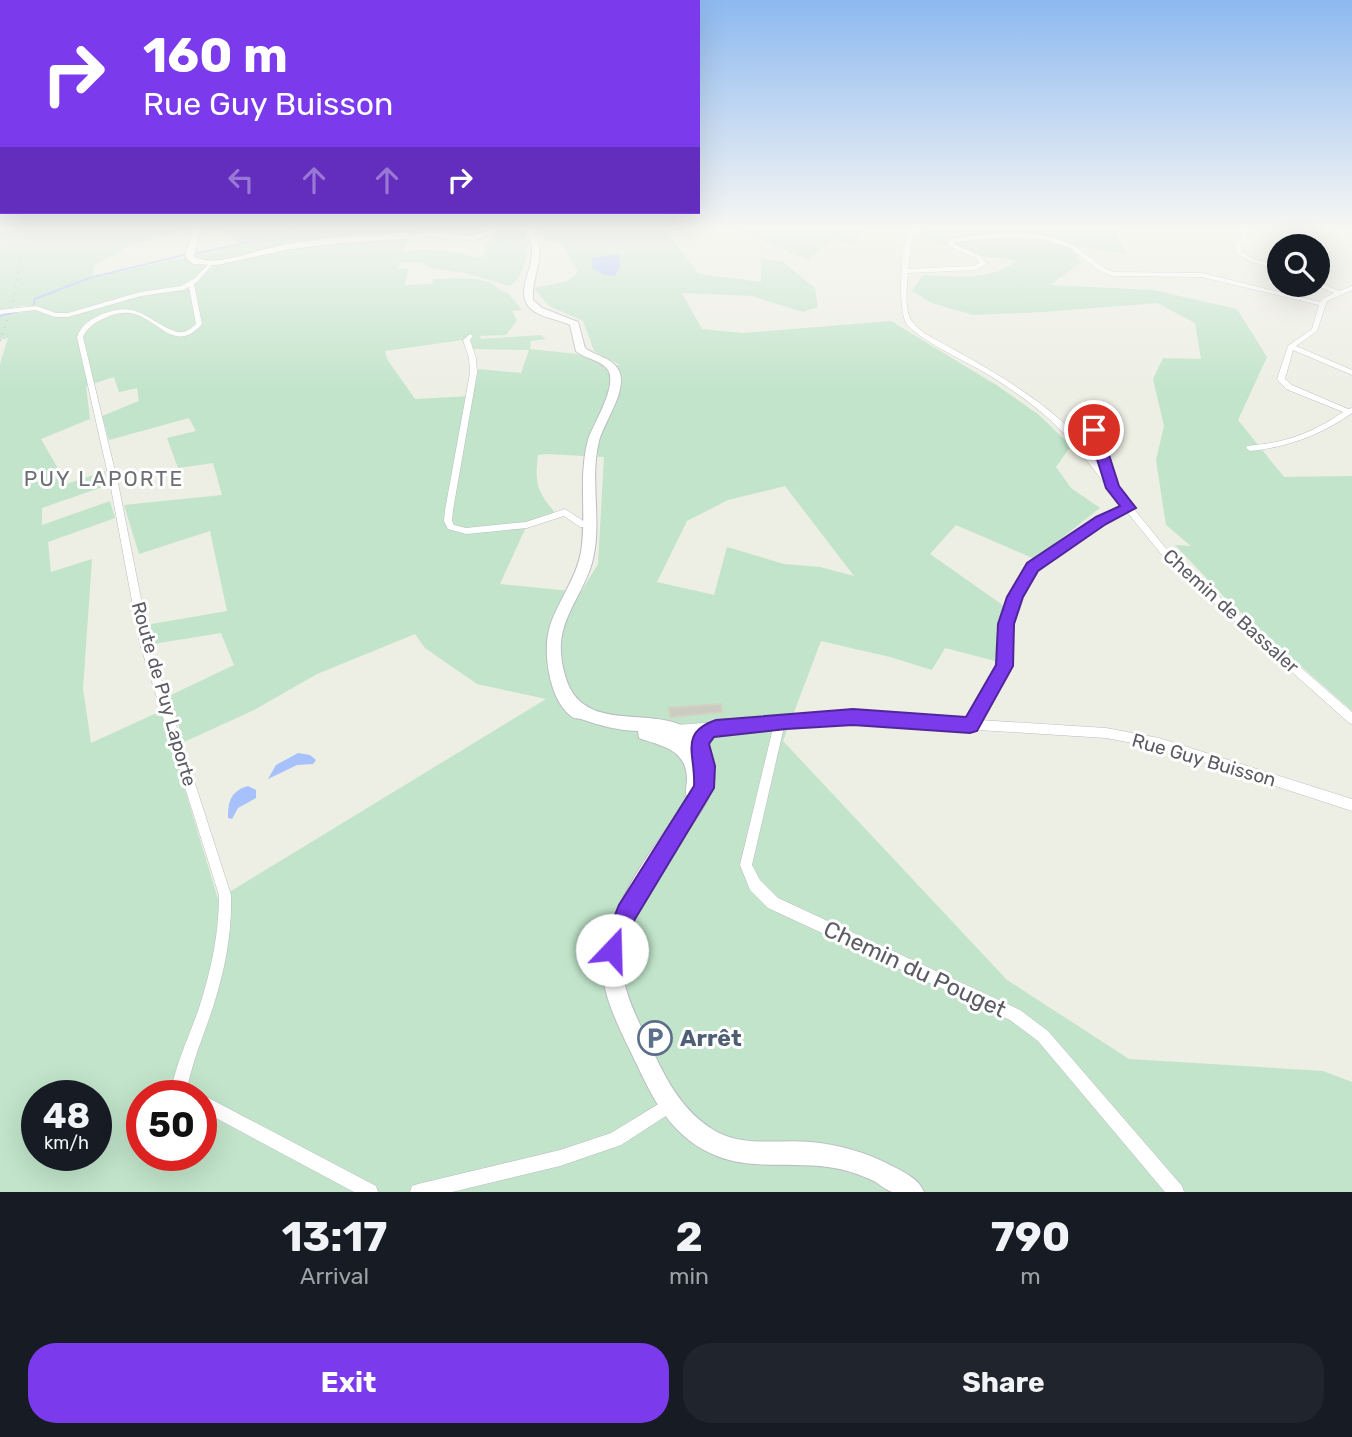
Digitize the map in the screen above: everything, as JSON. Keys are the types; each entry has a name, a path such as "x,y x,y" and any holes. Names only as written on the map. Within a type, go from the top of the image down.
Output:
{"main road":[{"path":"530,282 528,299 541,310 575,324 580,349 607,364 616,376 592,447 590,525 585,564 560,617 554,642 556,674 572,706 590,722 674,740 690,739"},
{"path":"572,706 600,720 690,739"},
{"path":"690,739 706,778 704,788 627,912 612,950 614,986 654,1080 670,1105 694,1132 722,1147 737,1152 849,1158 878,1168 912,1192"}],"street":[{"path":"4,311 36,308 55,315 68,315 140,294 173,291 193,282"},
{"name":"Chemin de Bassaler","path":"905,282 905,316 910,324 922,334 991,373 1035,402 1064,428 1169,558 1352,719"},
{"path":"1229,282 1322,304"},
{"name":"Route de Puy Laporte","path":"181,1080 224,947 227,923 225,895 145,644 116,488 80,337 89,323 124,311 138,313 170,334 191,332 199,324 191,284"},
{"path":"1250,448 1286,444 1336,423 1351,411 1285,384 1281,379 1281,372 1291,346 1315,330 1322,304 1338,293 1352,288"},
{"path":"1330,289 1338,293"},
{"path":"470,335 466,340 473,357 474,372 449,510 448,522 451,527 466,531 527,525 565,512 583,525 590,525"},
{"path":"1291,346 1352,373"},
{"path":"1087,404 1113,488"},
{"path":"970,725 1005,666 1006,624 1015,597 1032,567 1101,520 1129,508"},
{"name":"Rue Guy Buisson","path":"690,739 716,728 853,717 1106,733 1159,743 1352,805"},
{"name":"Chemin du Pouget","path":"780,722 746,865 755,885 774,903 1015,1015 1043,1036 1176,1192"},
{"path":"418,1192 560,1158 615,1139 670,1105"},
{"path":"217,1111 370,1192"}],"green space":[{"path":"0,282 406,282 405,285 432,284 433,282 487,282 508,293 522,310 512,311 517,321 506,335 480,336 481,339 540,335 546,339 531,341 530,349 578,354 604,365 620,365 594,351 583,321 549,306 534,288 565,282 807,282 815,288 818,307 803,312 752,296 682,293 702,329 743,333 891,321 998,386 1039,415 1071,446 1056,467 1071,488 1100,508 1035,559 956,525 930,554 1004,606 996,631 1003,663 945,648 932,670 821,641 783,741 1007,980 1129,1059 1323,1071 1352,1082 1352,1192 0,1192 0,364 8,338 0,340 0,317 23,312 28,305 0,310","holes":["462,340 466,349 529,350 521,373 478,369 471,396 415,399 387,359 385,351","114,377 119,392 137,388 139,401 102,416 109,440 189,418 196,431 167,438 178,468 213,463 222,495 124,505 139,554 210,531 227,611 146,625 153,644 221,633 234,665 169,696 184,742 254,710 317,674 415,634 425,648 477,684 546,699 218,899 161,711 91,743 83,689 92,559 51,572 48,542 115,518 110,501 42,525 42,508 108,485 105,471 67,484 41,439 90,419 86,386","538,455 604,457 598,564 581,592 500,584 526,527 558,516 546,501 537,482","785,486 854,576 820,567 784,564 727,547 714,595 657,582 687,521 728,500"]},
{"path":"495,282 515,282 510,286"},
{"path":"918,282 1055,282 1050,285 1153,290 1237,309 1267,357 1238,420 1284,477 1352,476 1352,711 1230,603 1175,545 1191,546 1166,525 1156,460 1164,426 1153,379 1163,358 1201,359 1195,323 1157,303 973,315 932,303 912,291"}],"water":[{"path":"298,753 310,755 316,760 313,764 297,765 268,779 276,765"},
{"path":"248,786 256,790 256,798 238,808 232,819 228,818 232,798"}],"building":[{"path":"721,704 722,712 671,717 669,708"}],"waterway":[{"path":"34,304 35,299 80,282"},
{"path":"0,316 17,312"}],"railway":[{"path":"0,341 17,282"}],"place":[{"name":"Arrêt","path":"655,1038"}],"district":[{"name":"PUY LAPORTE","path":"104,478"}],"route":[{"path":"612,950 627,912 704,788 705,766 699,744 708,732 716,728 853,717 970,725 1005,666 1006,624 1015,597 1032,567 1101,520 1129,508 1113,488 1094,430"}]}
